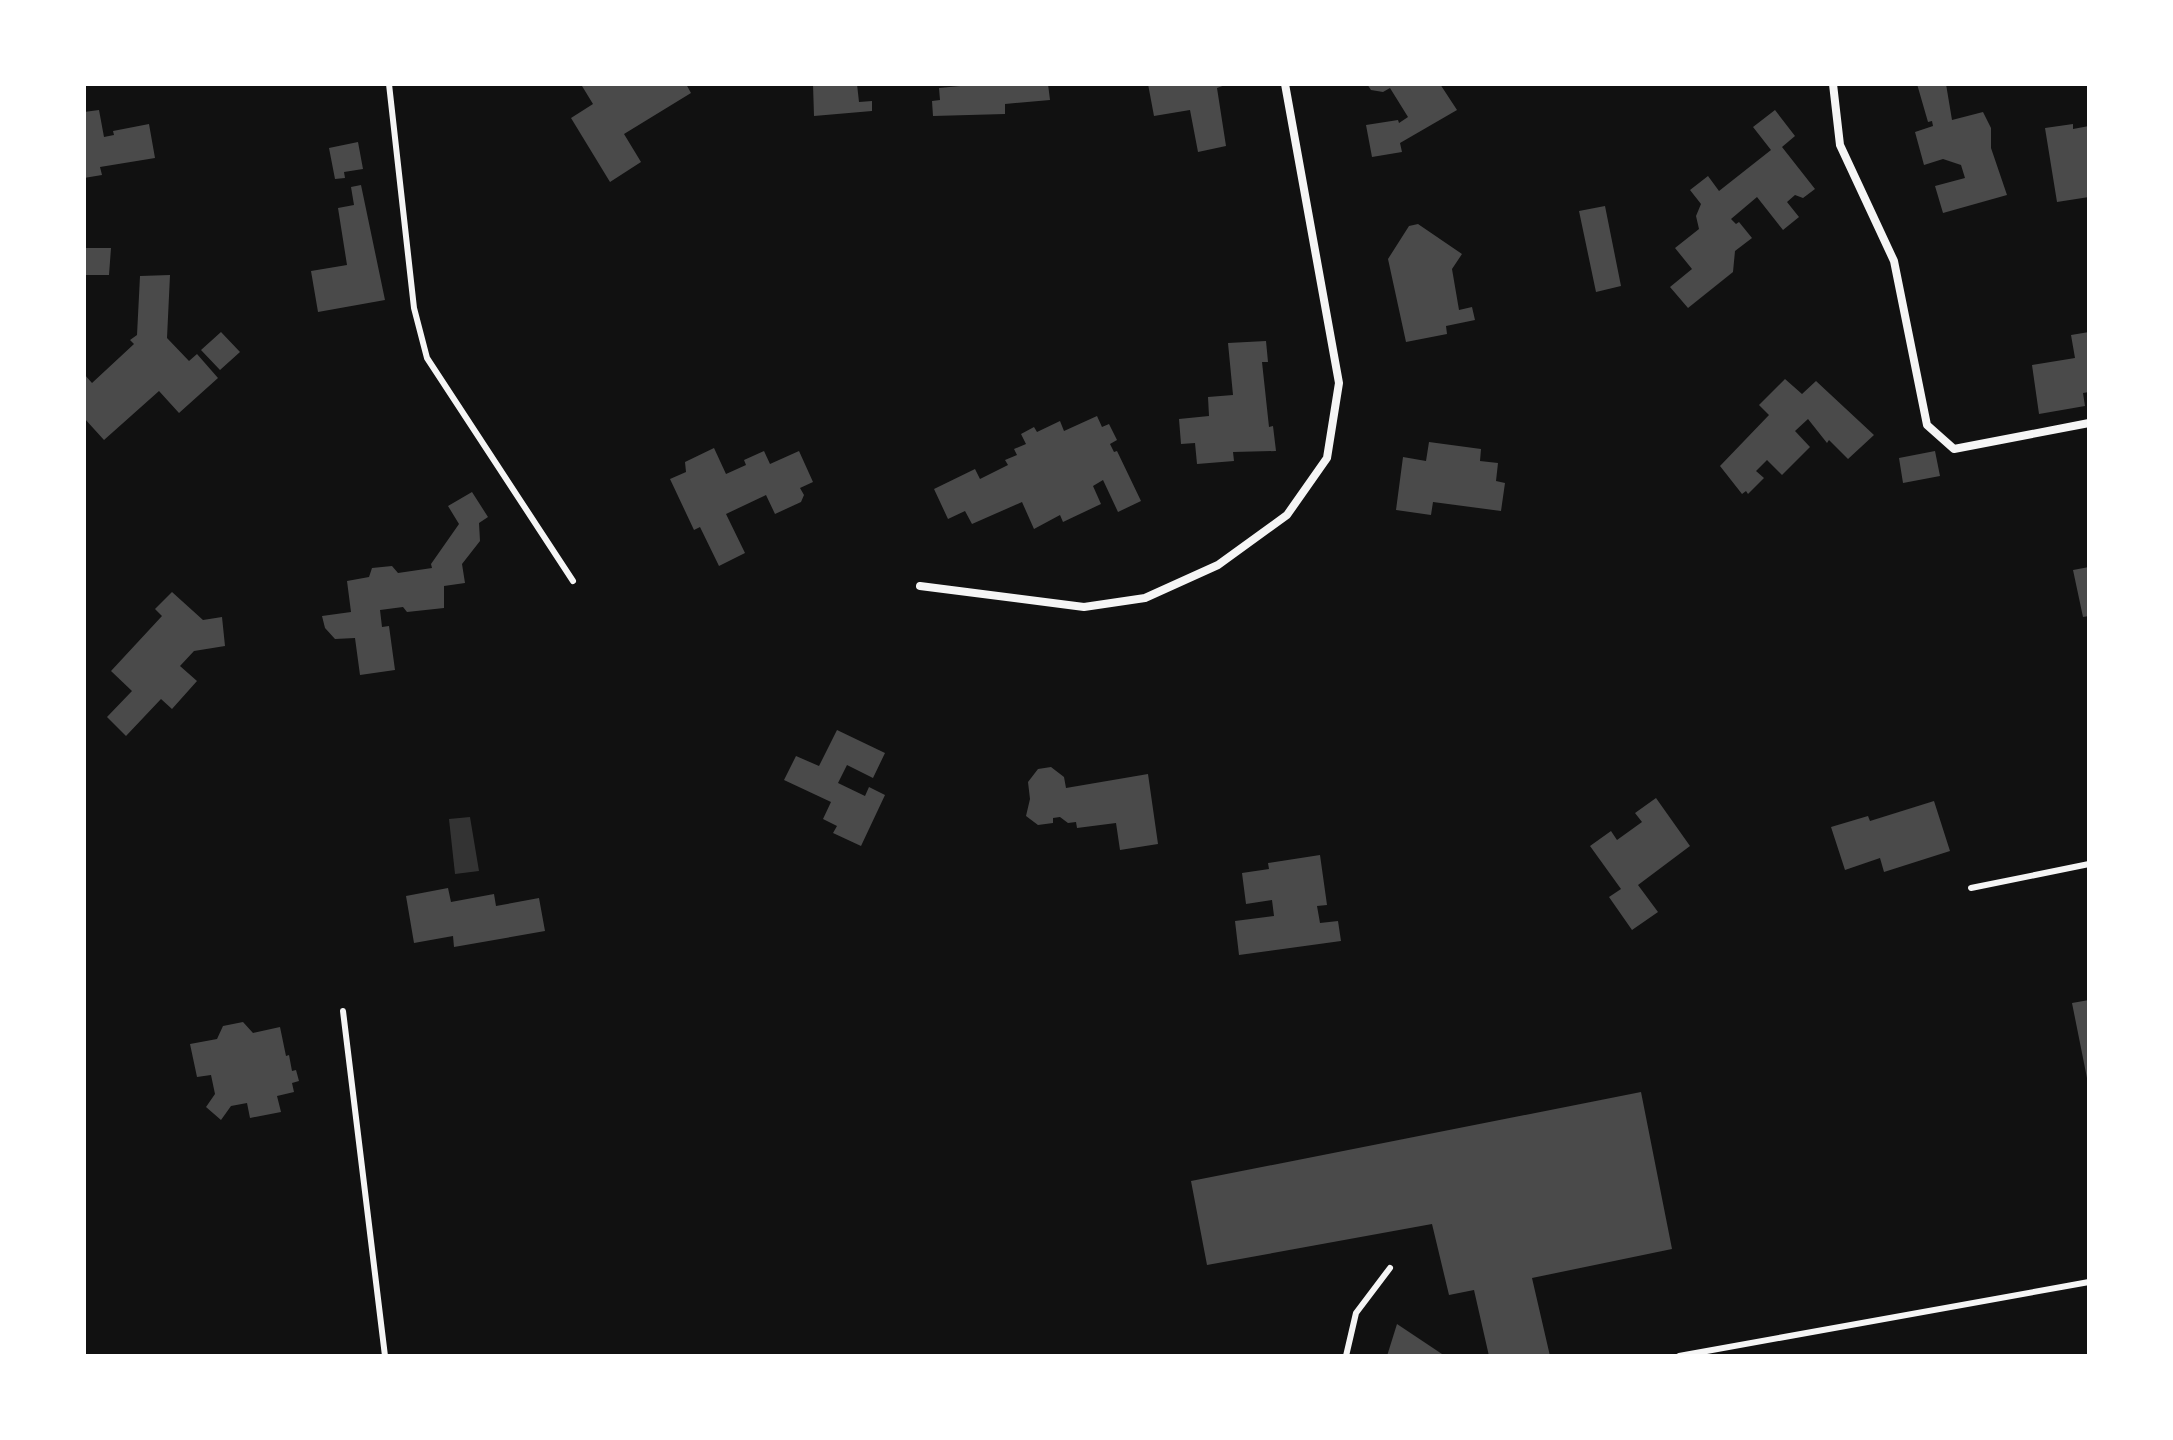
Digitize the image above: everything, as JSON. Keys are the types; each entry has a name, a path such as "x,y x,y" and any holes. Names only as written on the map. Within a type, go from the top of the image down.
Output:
{"street":[{"path":"920,586 1084,607 1145,598 1218,565 1287,515 1327,458 1339,383 1285,84"},
{"path":"1833,84 1840,145 1894,261 1927,425 1954,449 2089,423"}],"lane":[{"path":"389,84 414,308 427,358 573,581"},
{"path":"1971,888 2089,864"},
{"path":"343,1011 385,1356"},
{"path":"1346,1356 1356,1313 1390,1268"},
{"path":"1679,1356 2089,1282"}],"shaded area":[{"path":"470,817 479,871 455,874 449,819"}],"building":[{"path":"686,84 691,93 624,134 641,162 610,182 571,118 593,104 582,86"},
{"path":"813,84 857,84 859,102 872,101 872,111 814,116"},
{"path":"981,84 1048,84 1050,100 1005,104 1005,114 933,116 932,101 940,100 939,88"},
{"path":"1148,84 1228,84 1217,88 1226,146 1198,152 1190,110 1154,116"},
{"path":"1367,84 1440,84 1457,110 1400,143 1402,152 1372,157 1366,125 1398,120 1399,123 1408,117 1390,88 1383,92 1371,90"},
{"path":"1917,84 1946,84 1952,120 1983,112 1991,128 1991,148 2007,195 1943,213 1935,186 1965,178 1961,165 1943,159 1924,165 1915,132 1933,126 1932,121 1928,122"},
{"path":"99,110 104,137 114,135 113,131 149,124 155,158 100,167 102,175 84,178 84,112"},
{"path":"1775,110 1795,136 1782,147 1815,189 1803,198 1795,195 1787,202 1799,217 1783,230 1757,197 1731,219 1736,224 1739,222 1752,238 1735,251 1733,272 1688,308 1670,287 1692,269 1675,248 1699,229 1696,216 1701,204 1690,190 1708,176 1719,191 1771,150 1753,127"},
{"path":"2073,124 2073,129 2089,126 2089,197 2057,202 2045,128"},
{"path":"358,142 363,169 344,172 345,178 335,179 329,148"},
{"path":"361,185 385,300 318,312 311,271 347,265 338,208 354,205 351,187"},
{"path":"1605,206 1621,286 1596,292 1579,211"},
{"path":"1418,224 1462,254 1452,269 1459,310 1472,307 1475,320 1446,326 1447,334 1406,342 1388,259 1409,226"},
{"path":"84,248 111,248 109,275 84,275"},
{"path":"170,275 167,338 189,361 197,354 218,378 179,413 159,391 104,440 84,418 84,374 92,383 134,344 130,340 137,335 140,276"},
{"path":"221,332 240,352 220,370 201,350"},
{"path":"2089,332 2089,392 2083,393 2085,406 2039,414 2032,365 2075,358 2071,335"},
{"path":"1266,341 1268,362 1262,362 1269,427 1273,426 1276,451 1233,452 1234,461 1197,464 1195,443 1181,444 1179,419 1209,416 1208,397 1233,395 1228,343"},
{"path":"1785,379 1802,394 1816,381 1874,435 1848,459 1829,440 1827,443 1808,419 1795,431 1810,447 1782,475 1767,460 1756,471 1764,478 1748,494 1746,491 1742,494 1720,466 1769,415 1759,405"},
{"path":"1097,416 1102,427 1109,424 1117,440 1110,444 1114,452 1117,451 1141,501 1118,512 1103,480 1093,486 1101,504 1063,522 1060,515 1034,529 1022,502 972,524 965,511 948,519 934,489 975,469 980,479 1008,465 1005,460 1017,455 1014,449 1026,444 1021,434 1034,427 1037,432 1060,421 1064,431"},
{"path":"1429,442 1481,449 1480,461 1498,463 1496,481 1505,483 1501,511 1433,502 1431,515 1396,510 1403,457 1426,461"},
{"path":"714,448 726,474 746,465 744,460 764,451 770,464 799,451 813,482 800,488 804,495 801,502 775,514 766,495 726,514 745,553 719,566 700,527 694,530 670,479 686,472 685,462"},
{"path":"1935,451 1940,476 1903,483 1899,458"},
{"path":"472,492 488,517 479,523 480,541 462,564 465,583 444,586 444,608 407,612 403,607 380,610 382,627 389,626 395,670 360,675 355,638 335,639 325,628 322,616 351,612 347,581 369,577 372,568 392,566 398,573 432,568 431,564 459,524 448,506"},
{"path":"2089,567 2089,616 2083,617 2073,570"},
{"path":"172,592 203,620 222,617 225,646 194,651 180,666 197,681 172,709 161,699 126,736 107,717 132,691 111,671 162,616 155,609"},
{"path":"837,730 885,753 873,778 847,765 838,783 865,796 869,787 885,795 861,846 833,833 837,826 823,819 831,802 784,780 796,756 819,766"},
{"path":"1051,767 1064,777 1066,788 1148,774 1158,844 1120,850 1116,823 1077,828 1076,822 1068,823 1060,817 1053,818 1053,823 1038,825 1026,816 1030,799 1028,782 1038,769"},
{"path":"1656,798 1690,846 1638,885 1658,912 1632,930 1609,897 1621,889 1590,846 1611,831 1617,840 1642,822 1635,813"},
{"path":"1934,801 1950,851 1884,872 1880,858 1845,870 1831,827 1868,816 1870,821"},
{"path":"1320,855 1327,905 1317,906 1320,923 1338,921 1341,941 1239,955 1235,921 1274,916 1272,900 1246,904 1242,873 1269,869 1268,863"},
{"path":"448,888 451,902 494,894 496,906 539,898 545,931 454,947 453,936 414,943 406,896"},
{"path":"2089,1000 2089,1083 2088,1083 2072,1003"},
{"path":"243,1022 253,1033 280,1027 286,1056 289,1055 292,1071 296,1070 299,1081 292,1083 294,1092 277,1096 281,1112 250,1118 247,1103 231,1106 221,1120 206,1107 215,1094 211,1075 197,1077 190,1044 217,1039 223,1026"},
{"path":"1641,1092 1672,1249 1532,1278 1550,1356 1489,1356 1474,1290 1449,1295 1432,1224 1207,1265 1191,1181"},
{"path":"1397,1324 1445,1356 1387,1356"}]}
